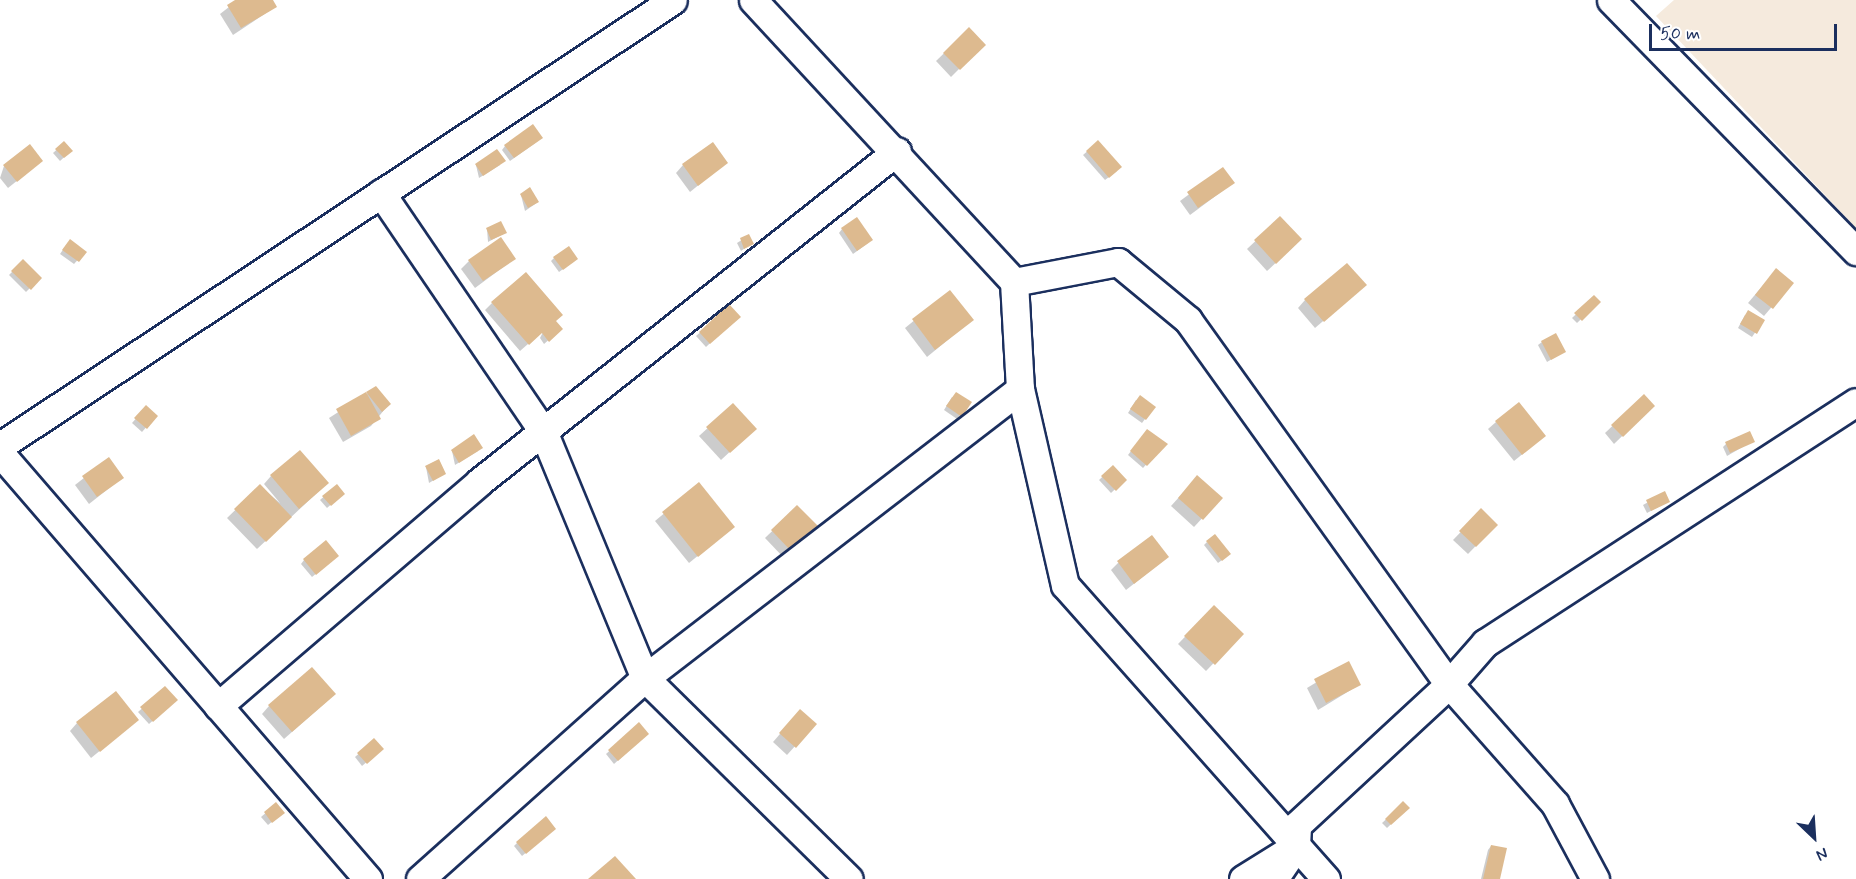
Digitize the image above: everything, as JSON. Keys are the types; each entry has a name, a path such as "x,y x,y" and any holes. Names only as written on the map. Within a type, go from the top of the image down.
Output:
{"street":[{"path":"0,446 673,0"},
{"path":"753,0 1014,282 1020,390 1065,585 1326,879"},
{"path":"1611,0 1856,252"},
{"path":"218,706 543,431 896,152"},
{"path":"381,194 543,431 645,678 849,879"},
{"path":"1014,282 1118,262 1188,320 1449,684 1555,804 1595,879"},
{"path":"420,879 645,678 1020,390"},
{"path":"1274,879 1296,846 1297,825 1449,684 1485,643 1856,402"},
{"path":"0,453 368,879"},
{"path":"1243,879 1296,846"}],"shaded area":[{"path":"1674,0 1856,0 1856,228 1656,16"}],"building":[{"path":"235,0 273,0 277,7 241,28 227,5"},
{"path":"969,27 986,45 960,70 943,53"},
{"path":"533,124 543,138 514,158 504,145"},
{"path":"1098,140 1122,167 1109,178 1086,151"},
{"path":"64,141 73,151 64,158 55,149"},
{"path":"713,142 728,163 698,186 682,164"},
{"path":"30,144 43,161 17,182 3,165"},
{"path":"497,149 506,161 483,176 475,164"},
{"path":"1223,167 1235,183 1198,208 1187,192"},
{"path":"530,187 539,202 528,208 520,194"},
{"path":"1280,216 1302,239 1276,264 1254,240"},
{"path":"857,217 873,240 857,251 841,228"},
{"path":"501,221 507,233 491,240 486,228"},
{"path":"749,234 754,244 744,249 740,238"},
{"path":"501,237 516,259 483,281 468,260"},
{"path":"70,239 87,252 79,262 62,250"},
{"path":"569,246 578,259 563,270 553,257"},
{"path":"23,259 42,278 31,290 11,271"},
{"path":"1347,263 1367,285 1324,322 1304,299"},
{"path":"1776,268 1794,283 1773,309 1755,295"},
{"path":"526,272 563,315 556,321 563,329 549,342 542,333 529,345 491,302"},
{"path":"950,290 974,320 935,350 912,319"},
{"path":"1594,295 1601,302 1582,321 1574,313"},
{"path":"729,304 741,317 710,344 699,332"},
{"path":"1748,310 1765,320 1757,334 1740,324"},
{"path":"1556,333 1566,352 1551,360 1541,341"},
{"path":"376,386 391,404 382,412 366,392"},
{"path":"366,392 381,419 351,436 336,409"},
{"path":"956,392 972,402 962,417 946,406"},
{"path":"1644,394 1655,406 1623,437 1611,425"},
{"path":"1140,395 1156,407 1146,420 1130,409"},
{"path":"1519,402 1546,436 1522,455 1495,421"},
{"path":"733,403 757,429 730,453 706,427"},
{"path":"146,405 158,416 147,429 134,418"},
{"path":"1147,429 1168,444 1147,466 1130,451"},
{"path":"1750,431 1755,442 1730,453 1725,442"},
{"path":"474,434 483,448 459,463 451,450"},
{"path":"300,450 329,483 299,509 270,475"},
{"path":"109,457 124,478 97,497 82,476"},
{"path":"439,459 446,474 433,481 425,466"},
{"path":"1113,465 1127,480 1116,491 1101,476"},
{"path":"1197,475 1223,498 1203,520 1178,498"},
{"path":"699,482 735,527 698,557 662,512"},
{"path":"260,484 292,517 266,542 234,509"},
{"path":"337,484 345,494 331,506 322,496"},
{"path":"1665,491 1670,502 1651,511 1646,500"},
{"path":"797,505 818,526 792,552 771,530"},
{"path":"1481,508 1498,525 1476,547 1459,531"},
{"path":"1215,534 1231,554 1222,561 1206,541"},
{"path":"1152,535 1169,557 1134,584 1117,561"},
{"path":"326,540 339,556 316,575 303,559"},
{"path":"1214,605 1244,634 1215,665 1184,636"},
{"path":"1349,661 1361,685 1326,703 1314,679"},
{"path":"312,667 336,694 292,732 268,705"},
{"path":"165,686 178,700 153,722 140,707"},
{"path":"116,691 139,720 100,752 76,722"},
{"path":"800,709 817,724 796,748 779,733"},
{"path":"639,722 649,734 618,761 608,750"},
{"path":"374,738 384,749 367,764 357,753"},
{"path":"1403,801 1410,808 1391,825 1385,819"},
{"path":"276,802 285,813 272,823 264,812"},
{"path":"546,816 556,829 526,854 516,842"},
{"path":"1491,845 1507,848 1500,879 1483,879"},
{"path":"615,856 636,879 588,879"}]}
